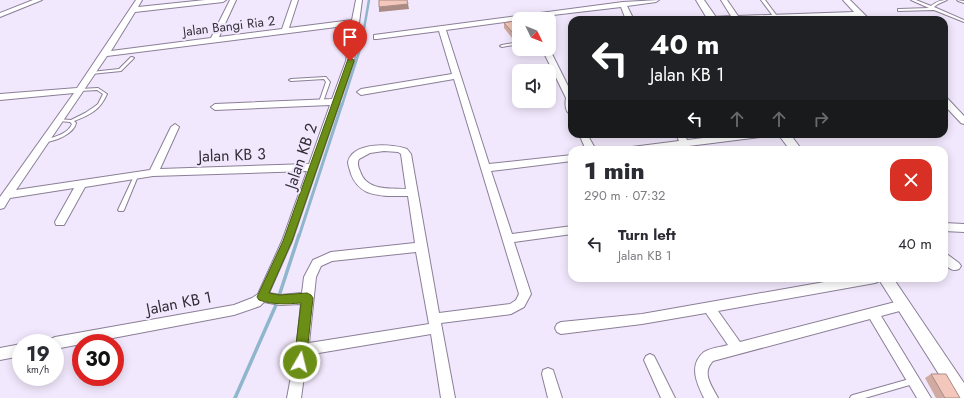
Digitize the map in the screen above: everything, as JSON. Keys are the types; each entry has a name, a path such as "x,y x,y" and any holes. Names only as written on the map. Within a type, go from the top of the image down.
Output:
{"street":[{"path":"0,15 39,0"},
{"path":"0,205 105,54 139,0"},
{"path":"133,10 223,0"},
{"path":"214,40 233,0"},
{"path":"285,31 295,0"},
{"name":"Jalan KB 2","path":"272,299 287,241 350,61 359,0"},
{"path":"556,14 656,0"},
{"path":"700,0 711,16"},
{"path":"724,0 735,16"},
{"path":"846,0 860,14"},
{"path":"623,4 628,16"},
{"path":"818,16 860,14"},
{"path":"377,37 512,20"},
{"name":"Jalan Bangi Ria 2","path":"105,54 356,22"},
{"path":"302,350 511,309 519,306 524,301 525,294 442,29"},
{"path":"550,56 568,92"},
{"path":"361,92 457,76"},
{"path":"0,97 80,90"},
{"path":"215,108 336,102"},
{"path":"948,104 964,121"},
{"path":"153,174 175,127"},
{"path":"682,138 684,143"},
{"path":"662,146 726,138"},
{"path":"412,193 377,190 367,187 357,178 354,166 355,159 361,153 369,149 394,147 404,150 406,154 412,193 420,247 448,398"},
{"path":"486,168 568,158"},
{"name":"Jalan KB 3","path":"6,195 153,174 313,167"},
{"path":"60,222 82,184"},
{"path":"948,227 964,228"},
{"path":"508,239 568,231"},
{"path":"294,398 302,350 307,298 313,269 317,263 331,257 420,247"},
{"path":"948,260 955,266"},
{"path":"561,328 642,319 852,282"},
{"path":"888,282 964,398"},
{"name":"Jalan KB 1","path":"64,341 234,310 256,302 272,299 307,298"},
{"path":"711,398 700,375 701,367 709,356 873,314 903,304"},
{"path":"709,307 737,348"},
{"path":"873,314 924,398"},
{"path":"0,354 12,352"},
{"path":"650,360 668,398"},
{"path":"548,374 555,398"}],"lane":[{"path":"763,0 775,16"},
{"path":"913,0 964,21"},
{"path":"933,9 937,3 945,0"},
{"path":"959,0 964,2"},
{"path":"899,10 933,9"},
{"path":"502,46 512,44"},
{"path":"91,73 120,70 132,58"},
{"path":"291,80 325,78 328,82 321,102"},
{"path":"59,120 71,121 92,112 98,107 105,94 98,89 80,90"},
{"path":"44,142 69,131 73,127 74,123 71,121"},
{"path":"121,210 136,176"},
{"path":"853,398 914,381"}],"building":[{"path":"379,0 407,0 408,4 379,7"},
{"path":"512,21 512,32 504,23"},
{"path":"931,374 946,374 960,398 945,398"}],"waterway":[{"path":"342,105 361,46 369,0"},
{"path":"299,236 342,104"},
{"path":"235,398 276,305 299,235"}],"route":[{"path":"300,362 307,298 280,300 262,297 287,241 350,61"}]}
